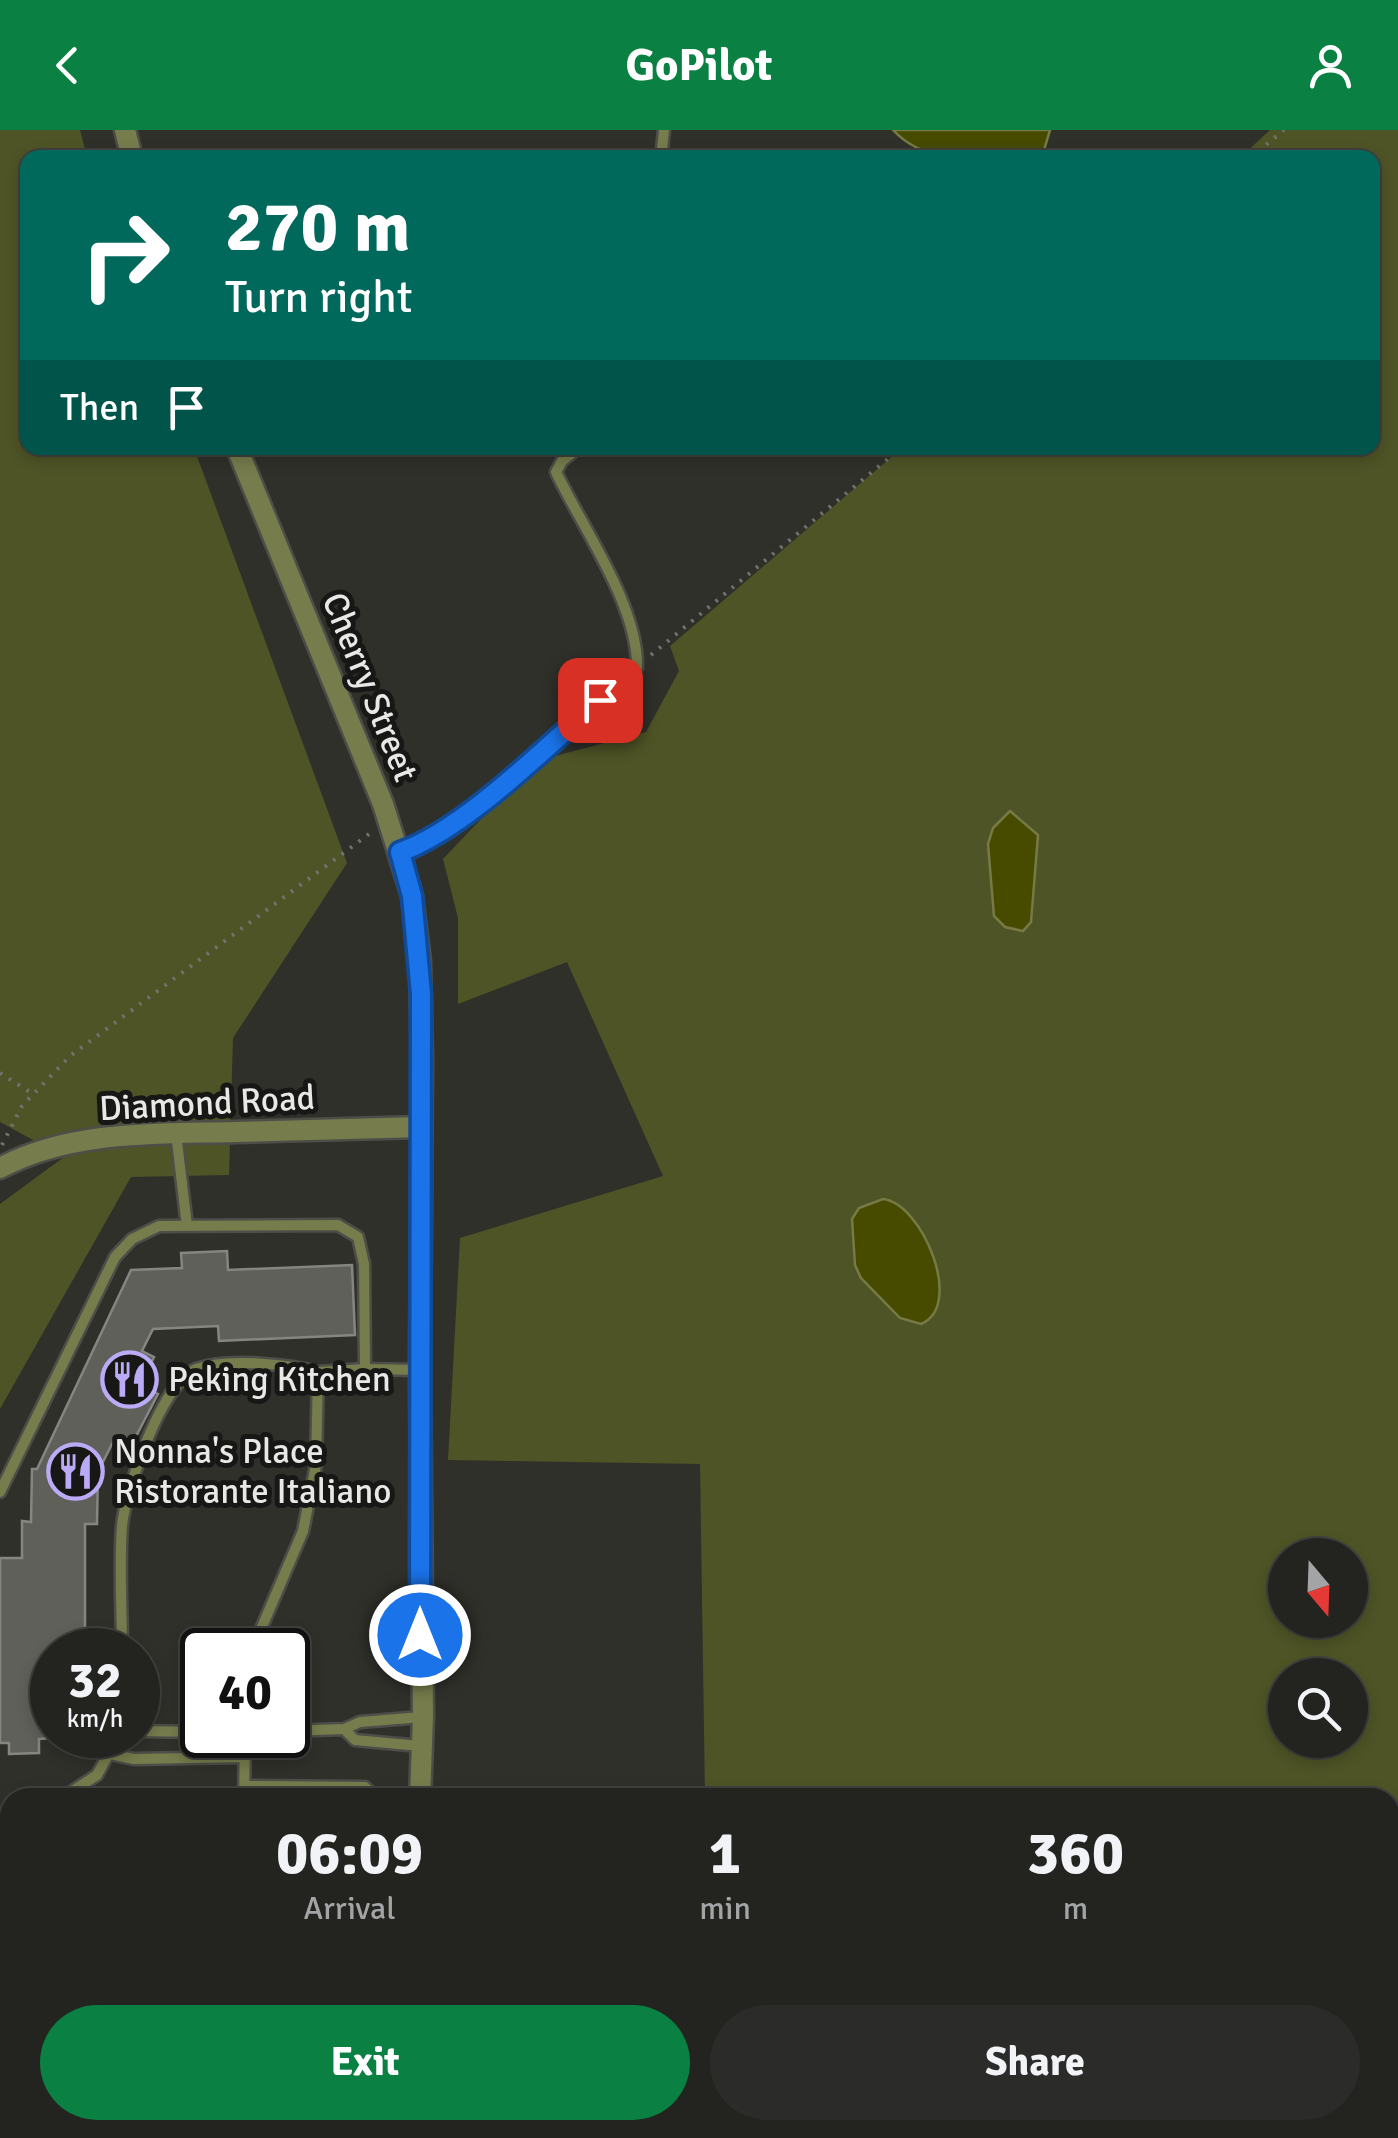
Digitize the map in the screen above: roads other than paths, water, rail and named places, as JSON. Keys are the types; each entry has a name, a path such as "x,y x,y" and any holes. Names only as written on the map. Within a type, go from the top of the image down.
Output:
{"street":[{"name":"Cherry Street","path":"240,455 388,818 412,896 420,961 420,1788"},
{"name":"Diamond Road","path":"0,1168 18,1158 92,1140 176,1133 421,1128"}],"lane":[{"path":"400,852 440,830 495,791 637,667 630,624 608,570 556,472 569,455"},
{"path":"176,1133 187,1226"},
{"path":"0,1492 116,1257 132,1240 159,1226 338,1225 358,1237 364,1264 365,1369"},
{"path":"122,1628 122,1523 139,1465 166,1398 192,1370 226,1364 318,1372 420,1370"},
{"path":"261,1628 303,1531 316,1466 318,1372"},
{"path":"310,1730 423,1717"},
{"path":"344,1729 355,1740 420,1746"},
{"path":"77,1788 96,1775 107,1758"},
{"path":"129,1758 190,1758"},
{"path":"245,1788 246,1758"},
{"path":"325,1788 367,1788"}],"place":[{"name":"Peking Kitchen","path":"129,1379"},
{"name":"Nonna's Place Ristorante Italiano","path":"75,1471"}]}
